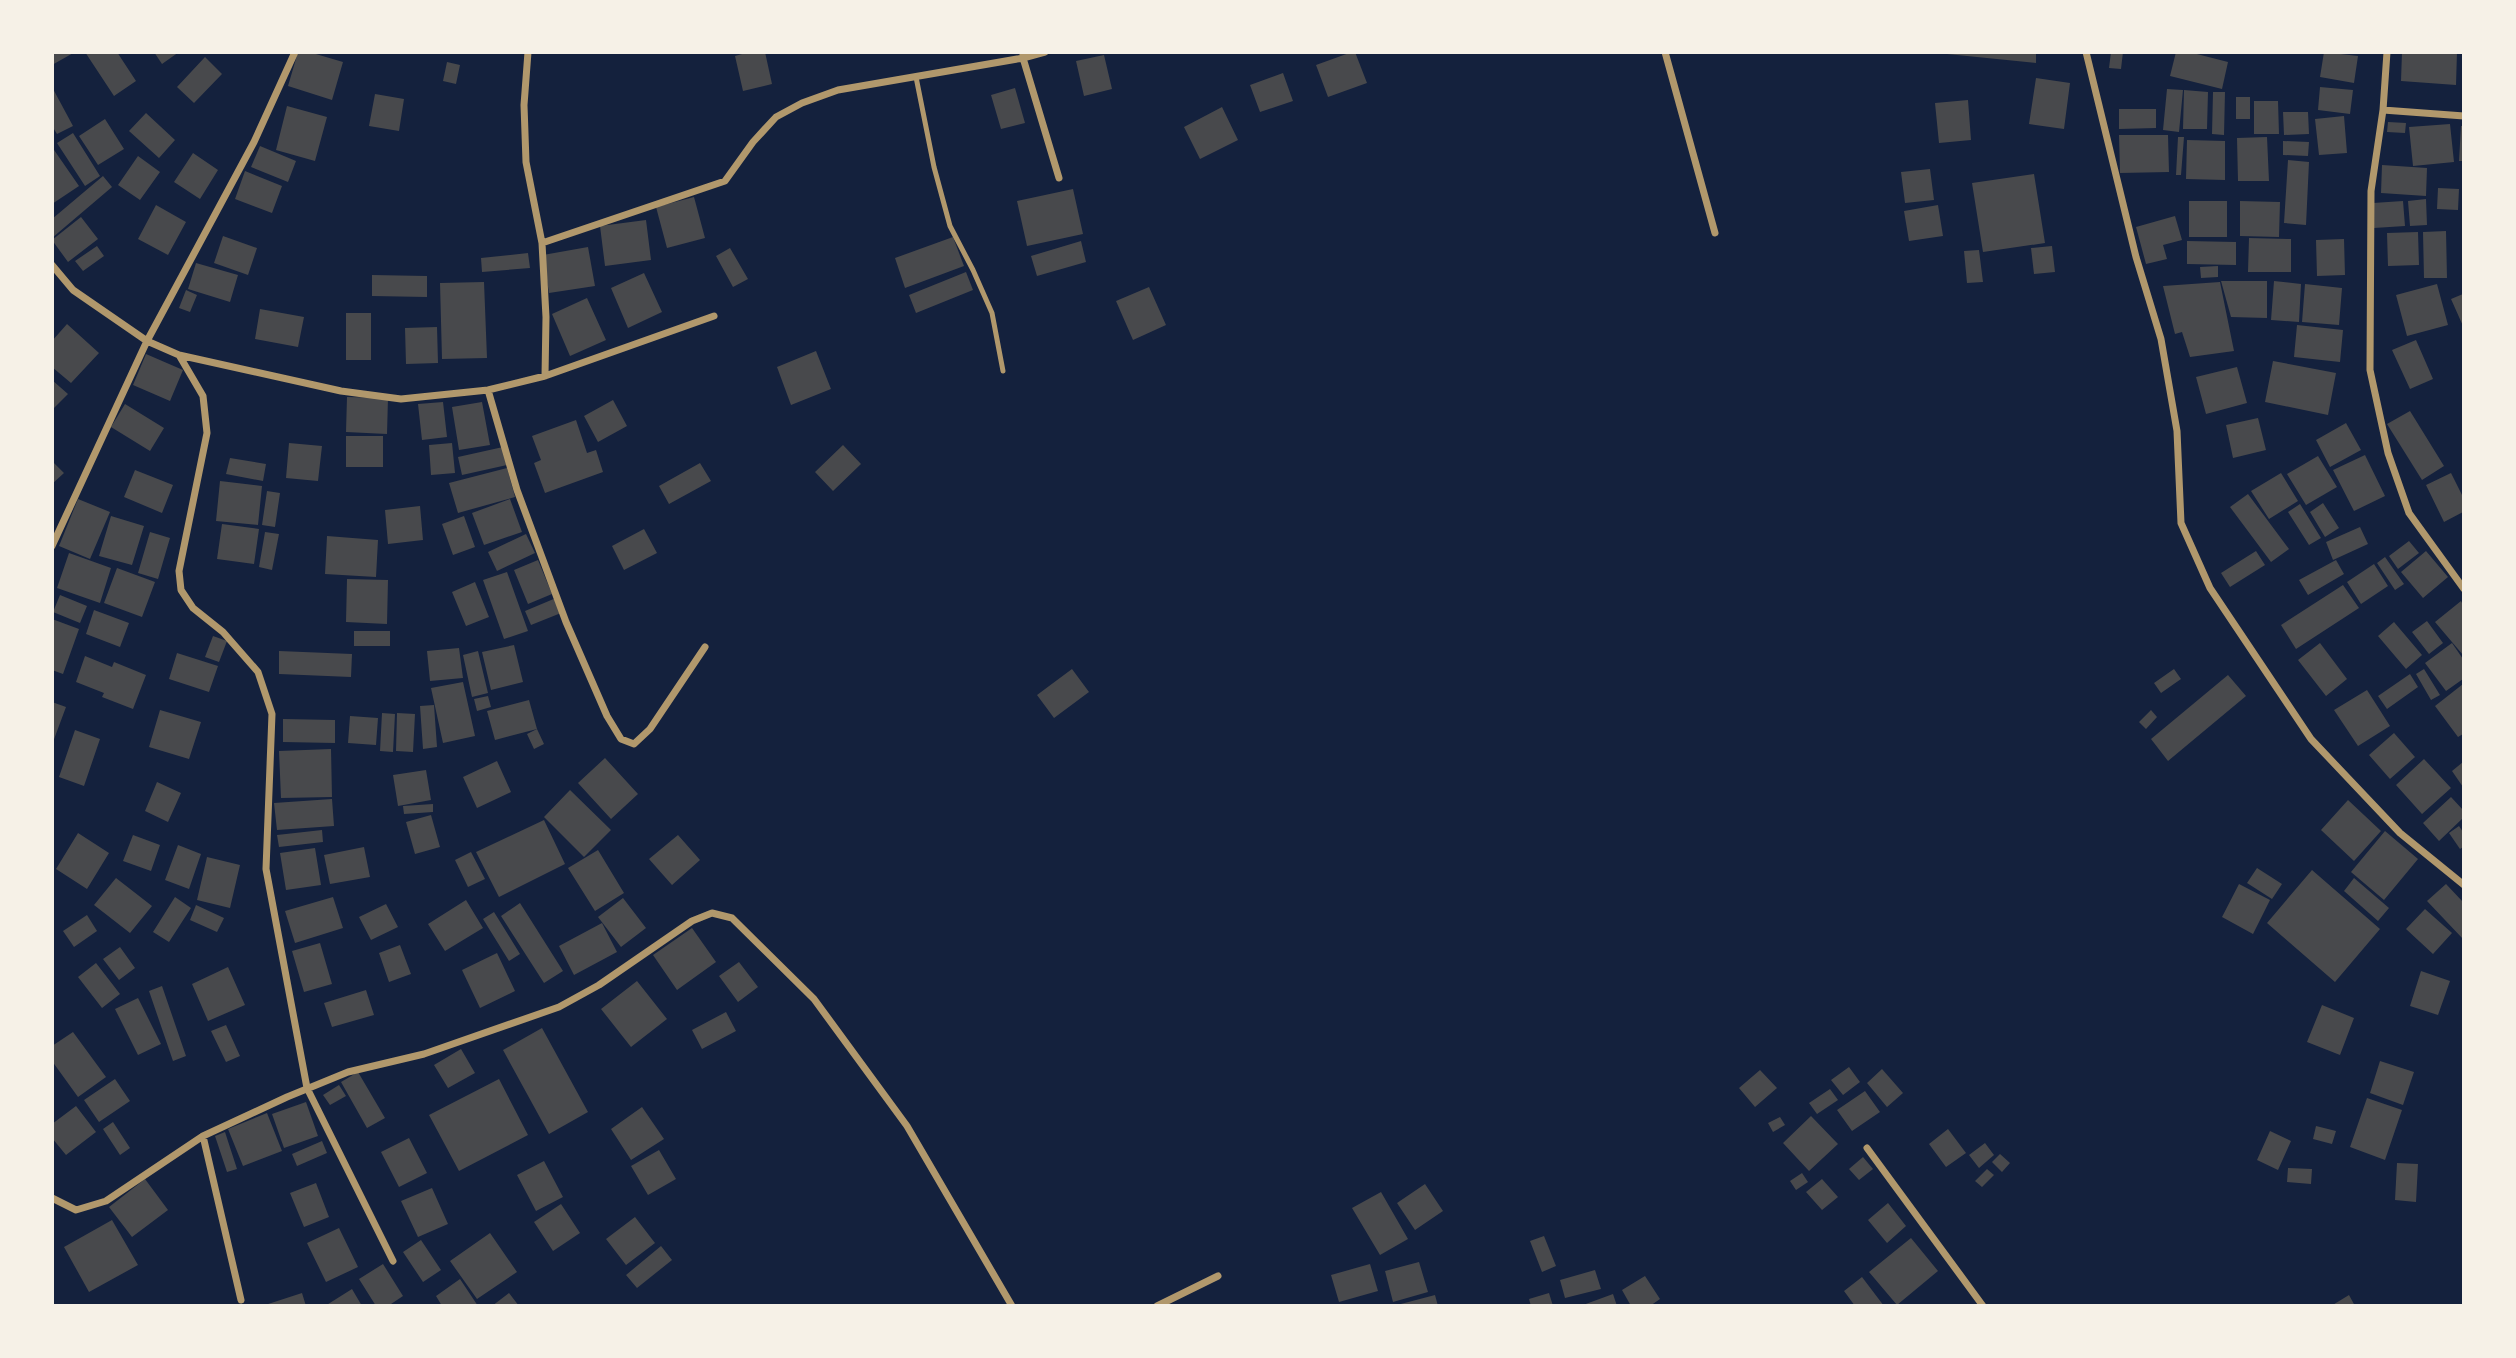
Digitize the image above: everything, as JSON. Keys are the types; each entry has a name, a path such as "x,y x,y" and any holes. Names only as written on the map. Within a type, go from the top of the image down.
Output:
{"street":[{"path":"52,546 147,341 254,142 295,52"},
{"path":"528,52 524,105 526,162 541,243 546,317 545,376"},
{"path":"541,243 725,181 753,142 776,117 802,103 838,90 1045,52"},
{"path":"1665,52 1715,233"},
{"path":"2086,52 2136,257 2161,339 2177,431 2181,523 2210,588 2311,740 2400,833 2463,885"},
{"path":"2387,52 2383,110 2371,191 2370,370 2388,453 2409,513 2463,589"},
{"path":"1023,55 1059,178"},
{"path":"2383,110 2463,116"},
{"path":"52,265 73,290 147,341 179,355 341,391 401,399 488,390 545,376 714,316"},
{"path":"179,355 203,396 207,433 179,570 181,590 193,608 223,632 258,671 272,714 266,869 307,1088 393,1261"},
{"path":"488,390 517,490 566,622 607,716 621,739 634,744 650,729 705,646"},
{"path":"52,1198 76,1210 106,1201 203,1136 307,1088 348,1072 424,1054 559,1007 599,985 692,921 712,913 732,918 814,999 907,1126 1012,1306"},
{"path":"203,1136 241,1300"},
{"path":"1867,1148 1983,1306"},
{"path":"1157,1306 1218,1276"}],"lane":[{"path":"916,77 933,167 950,226 992,313 1003,371"}],"building":[{"path":"52,52 75,52 52,65"},
{"path":"85,52 117,52 136,81 114,96"},
{"path":"154,52 179,52 162,64"},
{"path":"298,52 309,52 343,62 332,100 288,86"},
{"path":"749,52 765,52 772,84 743,91 735,56"},
{"path":"1355,52 1367,83 1328,97 1316,65"},
{"path":"2036,52 2036,63 1947,54"},
{"path":"2111,52 2123,52 2121,69 2109,68"},
{"path":"2176,52 2189,52 2228,62 2222,89 2170,76"},
{"path":"2324,52 2358,56 2354,83 2320,77"},
{"path":"2402,52 2457,52 2456,85 2401,81"},
{"path":"1104,55 1112,89 1084,96 1076,61"},
{"path":"205,57 222,74 194,103 177,87"},
{"path":"447,62 460,65 456,84 443,81"},
{"path":"1283,73 1293,101 1260,112 1250,85"},
{"path":"2036,78 2070,83 2064,129 2029,124"},
{"path":"52,87 73,126 57,134 52,126"},
{"path":"2320,87 2353,90 2350,114 2318,110"},
{"path":"1015,88 1025,123 1001,129 991,95"},
{"path":"2167,89 2183,90 2179,132 2163,130"},
{"path":"2184,90 2208,92 2207,129 2183,129"},
{"path":"2213,92 2225,92 2224,135 2212,134"},
{"path":"375,94 404,99 399,131 369,126"},
{"path":"2236,97 2250,97 2250,119 2236,119"},
{"path":"1968,100 1971,140 1939,143 1935,103"},
{"path":"2254,101 2278,101 2279,134 2254,134"},
{"path":"287,106 327,117 315,161 276,150"},
{"path":"1222,107 1238,140 1200,159 1184,127"},
{"path":"2119,109 2156,109 2156,128 2119,129"},
{"path":"2283,112 2308,112 2309,134 2284,135"},
{"path":"146,113 175,140 159,158 129,131"},
{"path":"2344,116 2347,153 2319,155 2315,119"},
{"path":"105,119 124,149 98,165 79,136"},
{"path":"2388,122 2406,123 2405,133 2387,132"},
{"path":"2450,124 2454,162 2413,166 2409,127"},
{"path":"2461,126 2463,161 2459,161"},
{"path":"73,133 100,176 85,186 57,143"},
{"path":"2119,135 2168,135 2169,172 2120,173"},
{"path":"2178,137 2184,137 2181,175 2176,175"},
{"path":"2267,137 2269,181 2238,181 2237,138"},
{"path":"2187,140 2225,141 2225,180 2186,179"},
{"path":"2283,141 2309,142 2308,156 2283,155"},
{"path":"260,146 296,161 288,182 251,167"},
{"path":"52,147 79,186 52,204"},
{"path":"193,153 218,170 200,199 174,182"},
{"path":"138,156 160,172 140,200 118,185"},
{"path":"2288,160 2309,162 2306,225 2284,223"},
{"path":"2382,165 2427,168 2426,196 2381,193"},
{"path":"1930,169 1934,200 1905,203 1901,172"},
{"path":"245,171 282,186 272,213 235,199"},
{"path":"2034,174 2045,243 1983,252 1972,183"},
{"path":"103,176 112,187 52,238 52,219"},
{"path":"2438,188 2459,189 2458,210 2437,209"},
{"path":"1073,189 1083,234 1027,246 1017,201"},
{"path":"694,197 705,238 667,248 656,207"},
{"path":"2426,199 2427,225 2410,226 2408,201"},
{"path":"2189,201 2227,201 2227,237 2189,237"},
{"path":"2240,201 2280,202 2279,237 2240,236"},
{"path":"2403,201 2405,226 2374,228 2373,203"},
{"path":"156,205 186,222 168,255 138,239"},
{"path":"1938,205 1943,236 1909,241 1904,211"},
{"path":"2175,216 2182,240 2163,245 2167,259 2146,264 2136,227"},
{"path":"81,217 98,239 68,262 52,240"},
{"path":"646,220 651,260 605,266 600,226"},
{"path":"2446,231 2447,278 2424,278 2423,232"},
{"path":"2418,232 2419,265 2388,266 2387,233"},
{"path":"223,236 257,248 248,275 214,263"},
{"path":"953,237 964,266 905,288 895,258"},
{"path":"2249,238 2291,239 2291,272 2248,272"},
{"path":"2344,239 2345,275 2317,276 2316,240"},
{"path":"1081,241 1086,262 1037,276 1031,256"},
{"path":"2187,241 2236,242 2236,265 2187,264"},
{"path":"97,246 104,256 83,271 75,261"},
{"path":"2052,246 2055,272 2034,274 2031,248"},
{"path":"588,247 595,286 549,293 543,255"},
{"path":"730,248 748,279 733,287 716,256"},
{"path":"1979,250 1983,282 1967,283 1964,251"},
{"path":"528,253 530,268 482,272 481,258"},
{"path":"196,263 238,275 230,302 188,289"},
{"path":"2218,266 2218,277 2201,278 2200,267"},
{"path":"966,272 973,290 916,313 909,295"},
{"path":"644,273 662,312 628,328 611,288"},
{"path":"372,275 427,276 427,297 372,296"},
{"path":"2221,281 2267,281 2267,318 2231,317"},
{"path":"2274,281 2301,284 2299,322 2271,320"},
{"path":"484,282 487,358 442,359 440,283"},
{"path":"2220,282 2234,351 2190,357 2182,332 2175,334 2163,286"},
{"path":"2305,284 2342,288 2339,325 2302,322"},
{"path":"2437,284 2448,325 2407,336 2396,295"},
{"path":"1149,287 1166,325 1133,340 1116,301"},
{"path":"186,290 197,295 190,312 179,308"},
{"path":"2463,294 2463,326 2451,299"},
{"path":"587,298 606,340 570,356 552,314"},
{"path":"260,309 304,317 298,347 255,339"},
{"path":"346,313 371,313 371,360 346,360"},
{"path":"67,324 99,353 71,383 52,367 52,341"},
{"path":"2297,325 2343,330 2340,362 2294,357"},
{"path":"437,327 438,363 406,364 405,328"},
{"path":"2416,340 2433,379 2410,389 2392,350"},
{"path":"816,351 831,389 791,405 777,367"},
{"path":"146,354 183,370 170,401 133,385"},
{"path":"2273,361 2336,373 2328,415 2265,402"},
{"path":"2237,367 2247,403 2206,414 2196,377"},
{"path":"52,380 68,394 52,410"},
{"path":"347,397 388,398 387,434 346,432"},
{"path":"613,400 627,426 598,442 584,416"},
{"path":"443,402 447,437 422,440 418,404"},
{"path":"482,402 490,445 459,450 452,407"},
{"path":"125,404 164,428 150,451 111,427"},
{"path":"2410,411 2444,466 2422,480 2387,424"},
{"path":"2258,418 2266,450 2233,458 2226,425"},
{"path":"576,420 587,453 596,450 603,472 545,493 534,463 541,460 532,436"},
{"path":"2346,423 2361,450 2330,467 2316,440"},
{"path":"346,436 383,436 383,467 346,467"},
{"path":"289,443 322,446 318,481 286,478"},
{"path":"452,443 455,473 431,475 429,445"},
{"path":"843,445 861,464 833,491 815,472"},
{"path":"503,447 507,465 462,475 458,457"},
{"path":"2365,455 2385,496 2354,511 2333,470"},
{"path":"2318,456 2337,487 2306,505 2287,474"},
{"path":"230,458 266,464 263,481 226,474"},
{"path":"52,461 64,473 52,484"},
{"path":"700,463 711,481 669,504 659,486"},
{"path":"507,468 515,497 458,513 449,483"},
{"path":"135,470 173,485 162,513 124,497"},
{"path":"2281,473 2298,501 2269,519 2251,491"},
{"path":"2451,473 2463,497 2463,512 2444,522 2426,485"},
{"path":"220,481 262,486 258,525 216,521"},
{"path":"267,491 280,493 275,527 262,525"},
{"path":"2248,494 2289,549 2271,562 2230,507"},
{"path":"78,499 110,512 90,559 59,546"},
{"path":"510,499 522,532 484,545 472,513"},
{"path":"2323,503 2339,528 2325,537 2310,512"},
{"path":"2300,504 2321,538 2309,545 2288,512"},
{"path":"420,506 423,540 388,544 385,510"},
{"path":"111,516 144,526 132,565 99,556"},
{"path":"464,516 475,547 453,555 442,524"},
{"path":"222,524 259,529 254,564 217,559"},
{"path":"2360,527 2368,544 2333,560 2326,542"},
{"path":"644,529 657,553 624,570 612,546"},
{"path":"150,532 170,538 158,579 138,573"},
{"path":"265,532 279,534 272,570 259,567"},
{"path":"526,534 535,553 497,571 488,552"},
{"path":"327,536 378,540 376,577 325,574"},
{"path":"2409,541 2419,553 2398,569 2389,556"},
{"path":"2256,551 2265,565 2230,587 2221,573"},
{"path":"2426,551 2448,577 2423,598 2401,572"},
{"path":"69,553 111,568 100,603 57,588"},
{"path":"2385,557 2404,584 2395,590 2377,563"},
{"path":"538,560 552,594 528,604 514,570"},
{"path":"2336,560 2344,574 2308,595 2299,580"},
{"path":"2374,564 2388,586 2361,604 2347,582"},
{"path":"117,568 155,582 142,617 104,603"},
{"path":"507,572 528,631 504,639 483,580"},
{"path":"347,579 388,580 387,624 346,622"},
{"path":"475,582 489,617 466,626 452,592"},
{"path":"2343,585 2359,608 2296,649 2281,625"},
{"path":"60,595 87,606 80,623 53,612"},
{"path":"556,598 561,613 531,625 525,611"},
{"path":"2461,601 2463,605 2463,655 2435,622"},
{"path":"94,610 129,623 120,647 86,634"},
{"path":"52,619 79,629 63,674 52,670"},
{"path":"2427,621 2443,643 2429,654 2412,632"},
{"path":"2394,622 2422,655 2406,669 2378,636"},
{"path":"354,631 390,631 390,646 354,646"},
{"path":"213,636 227,641 219,662 205,657"},
{"path":"2320,643 2347,679 2326,696 2298,660"},
{"path":"2452,643 2463,659 2463,679 2446,691 2425,663"},
{"path":"514,645 523,682 491,690 482,652"},
{"path":"459,648 463,678 430,681 427,651"},
{"path":"279,651 352,654 351,677 279,674"},
{"path":"478,651 488,693 472,697 463,655"},
{"path":"177,653 218,666 209,692 169,679"},
{"path":"85,656 112,667 114,662 146,675 133,709 102,697 104,693 76,682"},
{"path":"1072,669 1089,692 1054,718 1037,695"},
{"path":"2174,669 2181,679 2161,693 2154,683"},
{"path":"2424,669 2440,695 2431,700 2416,674"},
{"path":"2410,674 2418,687 2387,709 2378,696"},
{"path":"2228,675 2246,696 2168,761 2151,739"},
{"path":"463,682 475,736 443,743 431,688"},
{"path":"2463,684 2463,734 2458,737 2435,706"},
{"path":"2367,690 2390,726 2358,746 2334,710"},
{"path":"488,696 491,707 477,711 474,699"},
{"path":"529,700 537,729 495,740 487,711"},
{"path":"52,702 66,707 53,742 52,742"},
{"path":"434,705 437,747 423,749 420,706"},
{"path":"160,710 201,722 189,759 149,747"},
{"path":"2151,710 2157,717 2146,729 2139,722"},
{"path":"382,713 395,714 393,752 380,751"},
{"path":"397,713 415,714 413,752 396,751"},
{"path":"350,716 378,718 376,745 348,743"},
{"path":"283,719 335,720 335,743 283,742"},
{"path":"537,729 544,744 534,749 527,734"},
{"path":"75,730 100,739 84,786 59,777"},
{"path":"2394,733 2415,757 2390,779 2369,755"},
{"path":"331,749 332,797 281,798 279,751"},
{"path":"605,758 638,794 611,819 578,783"},
{"path":"2424,759 2451,788 2422,814 2396,785"},
{"path":"497,761 511,792 477,808 463,777"},
{"path":"2463,762 2463,787 2452,771"},
{"path":"426,770 431,800 398,806 393,775"},
{"path":"157,782 181,793 168,822 145,811"},
{"path":"570,790 611,830 584,857 544,817"},
{"path":"2451,797 2463,810 2463,818 2439,841 2423,823"},
{"path":"332,799 334,826 277,830 274,803"},
{"path":"2348,800 2381,831 2354,861 2321,830"},
{"path":"433,804 433,812 404,814 403,806"},
{"path":"431,815 440,847 415,854 406,822"},
{"path":"544,820 565,864 499,897 476,852"},
{"path":"2459,826 2463,832 2463,847 2460,849 2449,833"},
{"path":"322,830 323,842 279,847 277,835"},
{"path":"2385,831 2418,859 2384,900 2351,872"},
{"path":"78,833 109,853 87,889 56,869"},
{"path":"133,835 160,845 151,871 123,861"},
{"path":"678,835 700,860 672,885 649,859"},
{"path":"178,845 201,854 189,889 165,880"},
{"path":"364,847 370,877 330,884 324,855"},
{"path":"315,848 321,885 286,890 280,853"},
{"path":"598,850 624,893 595,911 568,868"},
{"path":"471,852 485,879 468,887 455,860"},
{"path":"207,857 240,865 230,908 197,900"},
{"path":"2257,868 2282,884 2272,899 2247,883"},
{"path":"2312,870 2380,929 2335,982 2267,923"},
{"path":"116,878 152,906 130,933 94,905"},
{"path":"2354,878 2389,908 2378,921 2344,891"},
{"path":"2239,884 2270,900 2253,934 2222,917"},
{"path":"2446,884 2463,902 2463,939 2427,901"},
{"path":"175,897 191,908 169,942 153,932"},
{"path":"333,897 343,928 295,943 285,911"},
{"path":"623,898 646,928 621,947 598,917"},
{"path":"466,900 483,928 445,951 428,924"},
{"path":"520,903 563,971 544,983 501,916"},
{"path":"386,904 398,927 371,940 359,917"},
{"path":"196,905 224,918 217,932 190,920"},
{"path":"2425,909 2452,933 2433,954 2406,929"},
{"path":"494,912 520,954 509,961 483,919"},
{"path":"87,915 97,931 74,947 63,931"},
{"path":"602,923 617,952 574,975 559,946"},
{"path":"692,928 716,962 677,990 653,955"},
{"path":"320,943 332,984 304,992 292,951"},
{"path":"400,945 411,974 389,982 379,953"},
{"path":"120,947 135,968 119,980 103,959"},
{"path":"497,953 515,991 480,1008 462,970"},
{"path":"739,962 758,987 738,1002 719,976"},
{"path":"96,963 120,994 102,1008 78,977"},
{"path":"228,967 245,1005 208,1021 192,984"},
{"path":"2421,971 2450,981 2438,1015 2410,1006"},
{"path":"637,981 667,1019 631,1047 601,1009"},
{"path":"162,986 186,1056 173,1061 149,991"},
{"path":"366,990 374,1015 332,1027 324,1003"},
{"path":"138,998 161,1044 138,1055 115,1009"},
{"path":"2322,1005 2354,1018 2340,1055 2307,1042"},
{"path":"726,1012 736,1031 702,1049 692,1030"},
{"path":"226,1025 240,1056 226,1062 211,1031"},
{"path":"542,1028 588,1112 549,1134 503,1050"},
{"path":"73,1032 106,1077 78,1097 52,1061 52,1046"},
{"path":"461,1049 475,1073 448,1088 434,1065"},
{"path":"2380,1061 2414,1072 2403,1105 2370,1093"},
{"path":"1849,1067 1860,1082 1843,1095 1831,1080"},
{"path":"1882,1069 1903,1093 1887,1107 1867,1083"},
{"path":"1760,1070 1777,1088 1755,1107 1739,1088"},
{"path":"358,1072 385,1118 367,1128 341,1082"},
{"path":"115,1079 130,1101 99,1122 84,1100"},
{"path":"499,1079 528,1135 459,1171 429,1115"},
{"path":"339,1085 346,1096 330,1105 323,1095"},
{"path":"1830,1089 1838,1100 1817,1114 1809,1103"},
{"path":"1865,1091 1880,1112 1852,1131 1837,1110"},
{"path":"2367,1098 2402,1110 2385,1160 2350,1147"},
{"path":"306,1102 318,1136 284,1148 272,1114"},
{"path":"76,1106 96,1132 66,1155 52,1138 52,1124"},
{"path":"642,1107 664,1139 631,1160 611,1129"},
{"path":"267,1113 282,1151 243,1166 228,1129"},
{"path":"1811,1116 1838,1144 1809,1171 1783,1143"},
{"path":"1780,1117 1785,1125 1773,1132 1768,1123"},
{"path":"113,1122 130,1148 120,1155 103,1129"},
{"path":"2316,1126 2336,1131 2332,1144 2313,1139"},
{"path":"1948,1129 1966,1153 1946,1167 1929,1144"},
{"path":"2270,1131 2291,1141 2278,1170 2257,1160"},
{"path":"225,1132 237,1169 227,1172 215,1136"},
{"path":"409,1138 427,1173 399,1187 381,1152"},
{"path":"322,1141 327,1153 297,1166 292,1154"},
{"path":"1985,1143 1994,1155 1979,1168 1969,1155"},
{"path":"659,1150 676,1179 648,1195 631,1166"},
{"path":"2000,1154 2010,1163 2002,1172 1992,1162"},
{"path":"1863,1157 1873,1169 1859,1180 1849,1169"},
{"path":"544,1161 563,1197 536,1211 517,1175"},
{"path":"2397,1163 2418,1164 2416,1202 2395,1200"},
{"path":"2288,1168 2312,1169 2311,1184 2287,1182"},
{"path":"1987,1169 1994,1175 1982,1187 1975,1181"},
{"path":"1802,1173 1808,1182 1796,1190 1790,1181"},
{"path":"145,1179 168,1210 132,1237 109,1207"},
{"path":"1822,1179 1838,1197 1822,1210 1806,1192"},
{"path":"316,1183 329,1217 304,1227 290,1193"},
{"path":"1425,1184 1443,1211 1415,1230 1397,1203"},
{"path":"432,1188 448,1224 418,1237 401,1201"},
{"path":"1381,1192 1408,1239 1380,1255 1352,1208"},
{"path":"1888,1203 1906,1226 1887,1243 1868,1220"},
{"path":"561,1204 580,1233 553,1251 534,1222"},
{"path":"635,1217 655,1243 626,1265 606,1239"},
{"path":"112,1220 138,1265 89,1292 64,1247"},
{"path":"339,1228 358,1267 326,1282 307,1243"},
{"path":"490,1233 517,1272 477,1299 450,1261"},
{"path":"1544,1236 1556,1266 1542,1272 1530,1241"},
{"path":"1911,1238 1938,1271 1897,1305 1869,1272"},
{"path":"421,1240 441,1270 423,1282 403,1252"},
{"path":"661,1246 672,1260 637,1288 626,1275"},
{"path":"1419,1262 1428,1292 1393,1302 1385,1271"},
{"path":"383,1264 403,1296 388,1306 376,1306 359,1279"},
{"path":"1370,1264 1378,1291 1339,1302 1331,1275"},
{"path":"1595,1270 1601,1289 1565,1298 1560,1280"},
{"path":"1645,1276 1660,1299 1650,1306 1631,1306 1622,1290"},
{"path":"1862,1277 1884,1306 1855,1306 1844,1291"},
{"path":"460,1279 478,1306 442,1306 436,1296"},
{"path":"352,1289 362,1306 325,1306"},
{"path":"302,1293 306,1306 265,1306 265,1305"},
{"path":"509,1293 519,1306 492,1306"},
{"path":"1549,1293 1553,1306 1531,1306 1529,1299"},
{"path":"1613,1294 1617,1306 1583,1306 1583,1305"},
{"path":"1435,1295 1438,1306 1397,1306 1397,1305"},
{"path":"2349,1295 2355,1306 2331,1306"}]}
